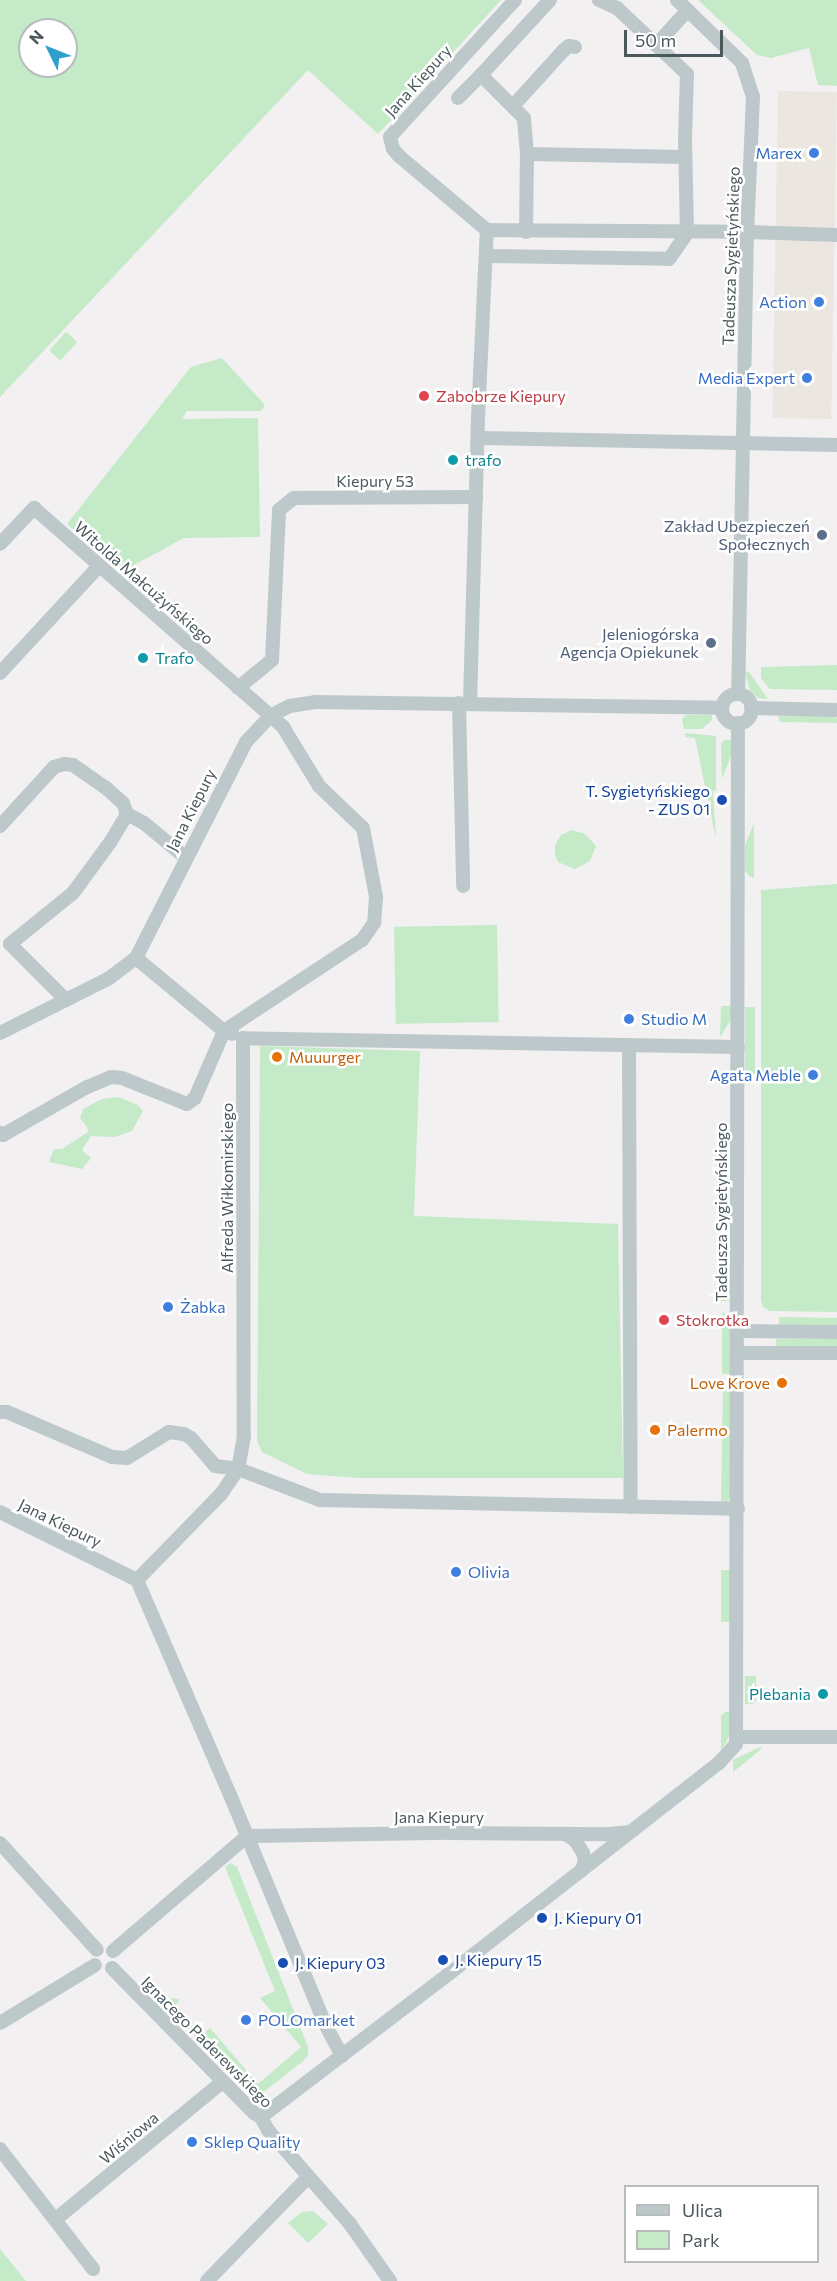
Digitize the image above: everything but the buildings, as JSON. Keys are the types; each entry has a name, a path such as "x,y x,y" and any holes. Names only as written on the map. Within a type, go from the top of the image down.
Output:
{"street":[{"name":"Jana Kiepury","path":"487,230 399,156 393,149 390,136 515,0"},
{"path":"458,98 550,0"},
{"path":"487,256 669,259 687,233 685,157 687,74 617,8 599,0"},
{"path":"656,45 688,10 677,0"},
{"name":"Tadeusza Sygietyńskiego","path":"688,10 733,52 746,70 751,85 753,115 747,231 738,694"},
{"path":"513,106 564,50 569,46 575,47"},
{"path":"481,75 493,93 513,106 524,118 526,232"},
{"path":"526,154 685,157"},
{"path":"463,886 464,703 476,516 483,283 487,256 487,230 687,233 747,231 837,235"},
{"path":"478,438 837,445"},
{"name":"Kiepury 53","path":"238,688 272,660 279,510 294,498 476,497"},
{"name":"Witolda Małcużyńskiego","path":"0,544 34,508 283,727 319,786 363,828 376,897 374,923 362,940 224,1031"},
{"path":"0,673 99,566"},
{"path":"738,694 747,699 751,708 747,719 738,723 728,720 722,708 727,698 738,694"},
{"name":"Jana Kiepury","path":"0,1033 108,979 136,958 185,857 246,742 270,716 290,706 315,702 722,708"},
{"path":"751,708 837,710"},
{"name":"Tadeusza Sygietyńskiego","path":"738,723 738,1737"},
{"path":"0,826 54,767 64,764 73,765 105,787 123,803 127,814 144,823 185,857"},
{"path":"66,1000 5,939 73,893 111,841 127,814"},
{"path":"136,958 224,1031 243,1038 738,1047"},
{"path":"0,1133 3,1135 87,1087 111,1077 122,1078 187,1104 195,1098 224,1031"},
{"name":"Alfreda Wiłkomirskiego","path":"238,1469 244,1436 243,1038"},
{"path":"629,1045 631,1507"},
{"path":"738,1331 837,1332"},
{"path":"738,1353 837,1353"},
{"path":"0,1412 7,1412 112,1457 127,1458 169,1432 184,1434 191,1438 215,1466 238,1469 320,1500 738,1509"},
{"path":"238,1469 221,1494 137,1580 325,2024 342,2056"},
{"name":"Jana Kiepury","path":"0,1512 137,1580"},
{"path":"261,2117 729,1754 738,1737 837,1737"},
{"name":"Jana Kiepury","path":"247,1836 610,1834 631,1831"},
{"path":"565,1834 574,1840 583,1853 585,1862 580,1871"},
{"path":"113,1951 247,1836"},
{"path":"3,1851 97,1950"},
{"path":"107,1947 113,1951 116,1960 112,1968 101,1970 95,1965 93,1957 97,1950 107,1947"},
{"path":"0,2023 95,1965"},
{"name":"Ignacego Paderewskiego","path":"112,1968 222,2082 261,2117 268,2130 356,2231 390,2281"},
{"name":"Wiśniowa","path":"56,2219 222,2082"},
{"path":"0,2149 93,2270"},
{"path":"207,2281 308,2177"}],"shaded area":[{"path":"778,91 837,92 831,419 772,418"}],"green space":[{"path":"0,0 501,0 378,134 308,70 0,397"},
{"path":"698,0 837,0 837,86 818,85 809,48 771,58 757,55"},
{"path":"66,332 77,342 60,361 49,351"},
{"path":"222,358 265,405 261,411 187,411 182,419 258,418 260,537 184,538 121,572 67,524 191,367"},
{"path":"837,665 837,690 770,689 761,678 761,667"},
{"path":"745,672 749,672 768,699 758,698 750,692"},
{"path":"686,715 712,715 712,720 702,729 684,729 682,719"},
{"path":"778,716 834,716 837,718 837,723 780,722"},
{"path":"685,733 716,736 716,791 713,791 716,839 695,738 686,737"},
{"path":"724,740 731,740 731,756 722,779 721,744"},
{"path":"754,823 754,878 749,876 745,870 745,845"},
{"path":"572,830 585,834 596,846 590,861 575,869 558,862 555,855 555,845 561,835"},
{"path":"837,884 837,1312 770,1311 763,1307 761,1300 761,890"},
{"path":"497,925 499,1022 396,1024 394,927"},
{"path":"721,1006 731,1006 731,1020 720,1037"},
{"path":"745,1007 755,1007 755,1074 745,1074"},
{"path":"260,1046 420,1051 414,1216 618,1224 623,1478 358,1478 307,1474 262,1452 257,1441"},
{"path":"118,1097 138,1105 143,1111 132,1131 115,1137 91,1136 82,1150 91,1158 82,1169 49,1162 54,1149 62,1149 88,1132 80,1118 83,1109 102,1099"},
{"path":"721,1277 731,1277 731,1301 721,1301"},
{"path":"722,1313 731,1313 731,1374 722,1374"},
{"path":"779,1317 837,1318 837,1326 779,1325"},
{"path":"776,1339 837,1339 837,1346 776,1346"},
{"path":"723,1384 731,1384 731,1495 727,1502 721,1504"},
{"path":"721,1570 731,1570 731,1622 721,1622"},
{"path":"745,1676 756,1676 756,1702 753,1704 745,1704"},
{"path":"725,1712 731,1712 730,1734 721,1752 721,1716"},
{"path":"762,1746 759,1751 733,1772 733,1760"},
{"path":"230,1863 237,1867 308,2047 308,2055 303,2061 261,2094 254,2094 245,2089 166,2006 168,2000 173,1998 180,2000 176,2004 202,2035 210,2028 258,2084 301,2047 260,1998 275,1991 225,1867"},
{"path":"313,2211 328,2224 308,2243 288,2223 302,2212"},
{"path":"0,2249 26,2281 0,2281"}],"place":[{"name":"Marex","path":"814,153"},
{"name":"Action","path":"819,302"},
{"name":"Media Expert","path":"807,378"},
{"name":"Zabobrze Kiepury","path":"424,396"},
{"name":"trafo","path":"453,460"},
{"name":"Zakład Ubezpieczeń Społecznych","path":"822,535"},
{"name":"Jeleniogórska Agencja Opiekunek","path":"711,643"},
{"name":"Trafo","path":"143,658"},
{"name":"T. Sygietyńskiego - ZUS 01","path":"722,800"},
{"name":"Studio M","path":"629,1019"},
{"name":"Muuurger","path":"277,1057"},
{"name":"Agata Meble","path":"813,1075"},
{"name":"Żabka","path":"168,1307"},
{"name":"Stokrotka","path":"664,1320"},
{"name":"Love Krove","path":"782,1383"},
{"name":"Palermo","path":"655,1430"},
{"name":"Olivia","path":"456,1572"},
{"name":"Plebania","path":"823,1694"},
{"name":"J. Kiepury 01","path":"542,1918"},
{"name":"J. Kiepury 15","path":"443,1960"},
{"name":"J. Kiepury 03","path":"283,1963"},
{"name":"POLOmarket","path":"246,2020"},
{"name":"Sklep Quality","path":"192,2142"}]}
